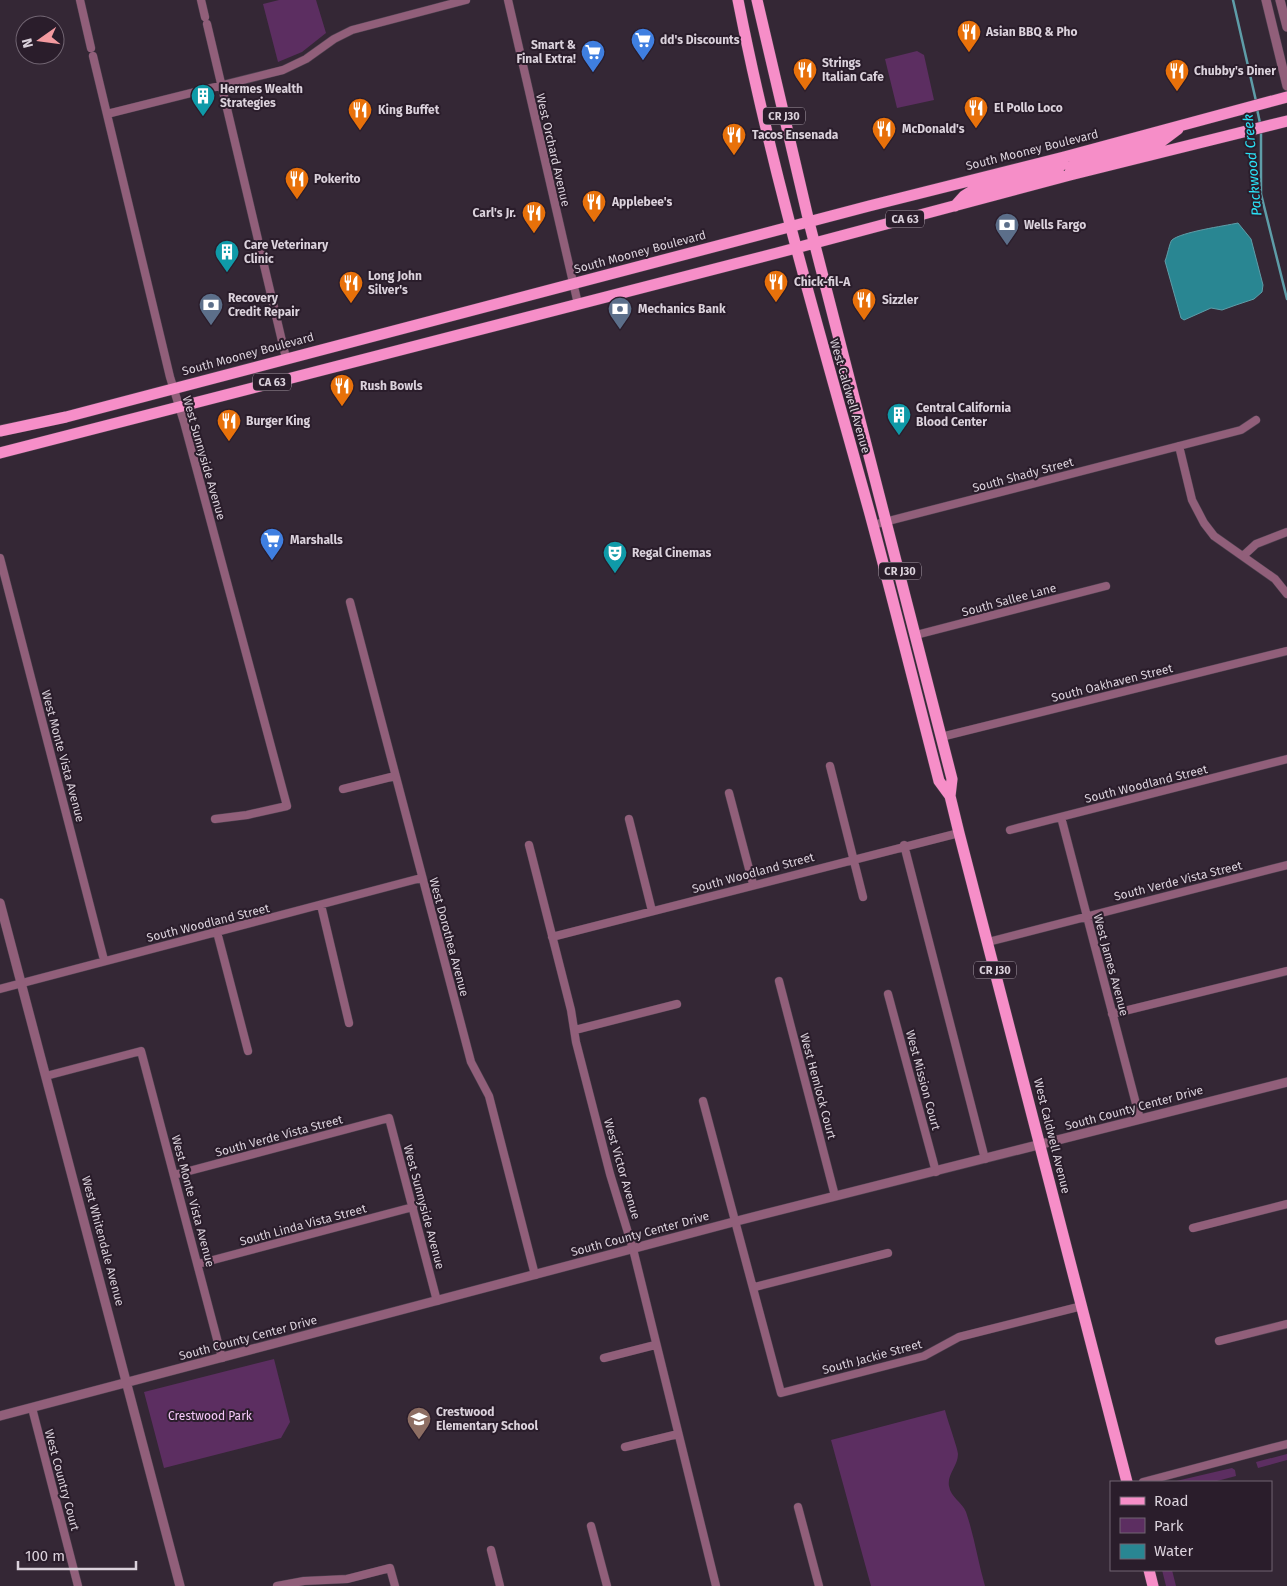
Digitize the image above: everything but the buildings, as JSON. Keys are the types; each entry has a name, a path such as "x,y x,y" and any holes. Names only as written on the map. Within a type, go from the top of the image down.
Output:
{"main road":[{"name":"West Caldwell Avenue","path":"738,0 790,227 830,377 873,525 939,781 950,796"},
{"name":"West Caldwell Avenue","path":"757,0 809,222 888,521 942,737 952,779 950,796 959,833 1127,1481"},
{"name":"South Mooney Boulevard","path":"0,431 66,417 286,358 1064,157 1287,97"},
{"name":"CA 63","path":"0,453 796,248 1070,175 1287,121"},
{"path":"1070,175 1071,167 1079,162 1162,141 1184,124"},
{"path":"955,206 964,196 972,192 1058,168 1063,163 1064,157"},
{"path":"907,659 918,675 932,732 935,737 942,737"},
{"path":"1148,1571 1152,1586"}],"street":[{"name":"West Sunnyside Avenue","path":"80,0 173,388 287,806 247,815 215,819"},
{"path":"201,0 286,358"},
{"path":"107,114 295,65 334,39 352,30 466,0"},
{"name":"West Orchard Avenue","path":"508,0 578,304"},
{"path":"1266,0 1287,86"},
{"path":"1280,0 1287,27"},
{"name":"South Shady Street","path":"873,525 1242,430 1256,420"},
{"path":"1179,446 1192,500 1204,523 1214,536 1275,579 1287,594"},
{"path":"1243,556 1256,544 1287,532"},
{"name":"West Monte Vista Avenue","path":"0,558 104,960"},
{"name":"South Sallee Lane","path":"916,635 1106,586"},
{"name":"West Dorothea Avenue","path":"350,602 421,878 471,1062 489,1096 535,1274"},
{"name":"South Oakhaven Street","path":"942,737 1287,650"},
{"name":"South Woodland Street","path":"1010,830 1287,759"},
{"path":"830,766 863,897"},
{"path":"343,790 395,776"},
{"path":"729,793 753,884"},
{"name":"West James Avenue","path":"1061,817 1140,1119"},
{"path":"629,819 652,912"},
{"name":"South Woodland Street","path":"552,937 904,845 959,833"},
{"name":"West Victor Avenue","path":"529,845 608,1165 633,1249 716,1586"},
{"path":"904,845 985,1159"},
{"name":"South Verde Vista Street","path":"988,942 1287,865"},
{"name":"South Woodland Street","path":"0,988 421,878"},
{"name":"West Whitendale Avenue","path":"0,903 180,1586"},
{"path":"320,905 349,1023"},
{"path":"216,932 248,1051"},
{"path":"1112,1014 1287,971"},
{"name":"West Hemlock Court","path":"779,980 835,1196"},
{"name":"West Mission Court","path":"888,994 936,1172"},
{"path":"575,1030 677,1004"},
{"name":"West Monte Vista Avenue","path":"46,1076 141,1051 222,1358"},
{"name":"South County Center Drive","path":"0,1416 737,1221 1287,1082"},
{"path":"703,1101 755,1287 888,1253"},
{"name":"West Sunnyside Avenue","path":"389,1118 437,1301"},
{"name":"South Verde Vista Street","path":"174,1175 389,1118"},
{"path":"1193,1228 1287,1204"},
{"name":"South Linda Vista Street","path":"198,1264 413,1207"},
{"name":"South Jackie Street","path":"755,1287 782,1393 924,1356 959,1337 1082,1306"},
{"path":"1218,1341 1287,1324"},
{"path":"604,1358 656,1344"},
{"name":"West Country Court","path":"32,1408 78,1586"},
{"path":"625,1447 678,1434"},
{"path":"1147,1481 1287,1444"},
{"path":"798,1507 819,1586"},
{"path":"591,1526 607,1586"},
{"path":"491,1550 500,1586"},
{"path":"277,1586 347,1579 390,1568 395,1586"}],"green space":[{"path":"279,0 316,0 326,33 302,52 278,62 263,4"},
{"path":"917,51 924,55 934,100 897,108 885,59"},
{"name":"Crestwood Park","path":"274,1359 290,1422 281,1438 164,1468 144,1392"},
{"path":"945,1410 958,1454 949,1486 952,1494 966,1512 985,1586 871,1586 831,1440"},
{"path":"1287,1454 1287,1460 1258,1468 1256,1462"},
{"path":"1232,1468 1235,1470 1236,1476 1217,1481 1176,1481"},
{"path":"1162,1571 1172,1571 1176,1586 1166,1586"}],"water":[{"path":"1238,223 1251,239 1263,285 1262,292 1254,299 1222,310 1211,308 1184,320 1181,318 1165,261 1171,241 1193,232"}],"waterway":[{"name":"Packwood Creek","path":"1233,0 1256,101"},
{"name":"Packwood Creek","path":"1257,109 1260,123"},
{"name":"Packwood Creek","path":"1261,131 1261,194 1287,299"}],"place":[{"name":"Asian BBQ & Pho","path":"969,53"},
{"name":"dd's Discounts","path":"643,61"},
{"name":"Smart & Final Extra!","path":"593,73"},
{"name":"Strings Italian Cafe","path":"805,91"},
{"name":"Chubby's Diner","path":"1177,92"},
{"name":"Hermes Wealth Strategies","path":"203,117"},
{"name":"El Pollo Loco","path":"976,129"},
{"name":"King Buffet","path":"360,131"},
{"name":"McDonald's","path":"884,150"},
{"name":"Tacos Ensenada","path":"734,156"},
{"name":"Pokerito","path":"297,200"},
{"name":"Applebee's","path":"594,223"},
{"name":"Carl's Jr.","path":"534,234"},
{"name":"Wells Fargo","path":"1007,246"},
{"name":"Care Veterinary Clinic","path":"227,273"},
{"name":"Chick-fil-A","path":"776,303"},
{"name":"Long John Silver's","path":"351,304"},
{"name":"Sizzler","path":"864,321"},
{"name":"Recovery Credit Repair","path":"211,326"},
{"name":"Mechanics Bank","path":"620,330"},
{"name":"Rush Bowls","path":"342,407"},
{"name":"Central California Blood Center","path":"899,436"},
{"name":"Burger King","path":"229,442"},
{"name":"Marshalls","path":"272,561"},
{"name":"Regal Cinemas","path":"615,574"},
{"name":"Crestwood Elementary School","path":"419,1440"}]}
